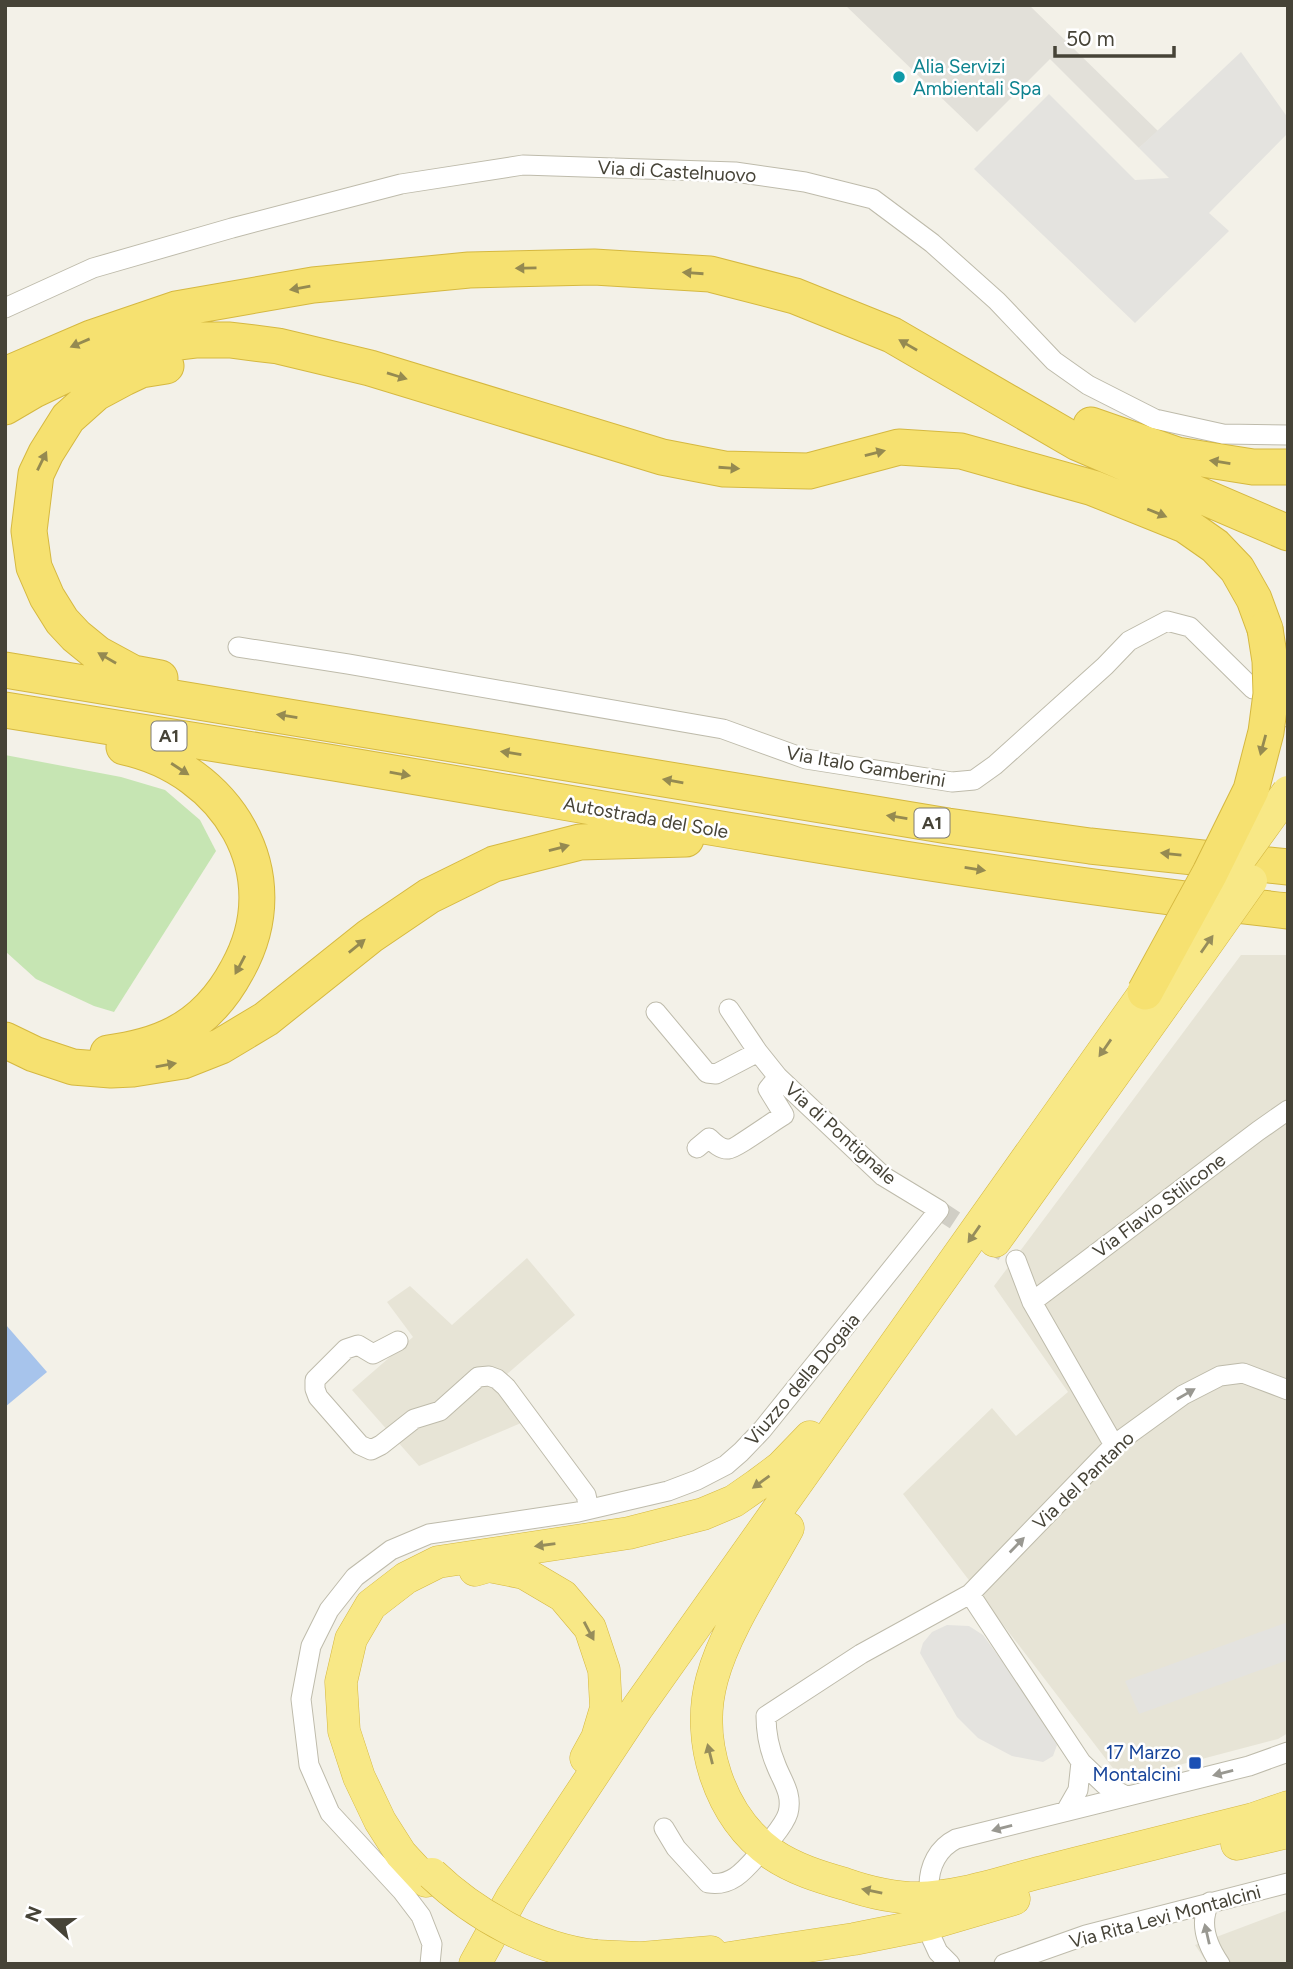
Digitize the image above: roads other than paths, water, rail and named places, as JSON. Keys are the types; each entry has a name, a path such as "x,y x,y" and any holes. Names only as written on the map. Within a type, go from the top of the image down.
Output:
{"highway":[{"path":"5,375 91,338 176,309 313,285 469,270 594,267 710,274 795,296 892,335 1079,443 1288,533"},
{"path":"5,407 74,371 113,356 156,345 197,340 230,340 278,346 332,358 662,457 724,469 809,471 899,447 961,451 1093,488 1185,525 1215,546 1237,569 1254,599 1265,629 1271,694 1266,732 1251,790 1210,873 1156,996"},
{"path":"235,707 219,689 133,673 98,654 62,621 47,597 34,566 29,531 36,474 68,418 96,393 141,370 205,358 332,358"},
{"path":"5,388 44,359"},
{"path":"967,379 1177,455 1253,467 1288,467"},
{"path":"972,454 1082,462 1100,466 1288,544"},
{"name":"A1","path":"5,670 947,826 1090,846 1288,867"},
{"path":"5,710 19,729 145,751 183,769 211,793 236,823 256,876 258,909 244,958 226,990 204,1015 174,1035 136,1049 97,1055 54,1048 17,1033 5,1025"},
{"name":"Autostrada del Sole","path":"5,710 762,837 1151,896 1288,911"},
{"path":"498,1964 533,1903 619,1770 1156,996 1288,792"},
{"path":"475,1964 512,1898 638,1707 865,1387 1156,996 1288,829"},
{"path":"5,1040 34,1054 74,1067 111,1070 166,1066 221,1046 256,1026 370,936 429,896 494,864 580,842 762,837"},
{"path":"429,1877 401,1854 380,1821 359,1777 344,1731 341,1682 351,1639 371,1605 406,1578 438,1562 629,1533 703,1514 734,1501 781,1467 865,1387"},
{"path":"788,1528 725,1643 712,1680 706,1711 707,1743 718,1782 727,1801 741,1823 767,1850 789,1864 871,1891 913,1898 932,1897 988,1887 1253,1819 1288,1807"},
{"path":"512,1898 529,1849 597,1738 606,1708 604,1671 590,1628 563,1596 524,1573 489,1566 449,1576 419,1589 384,1616 364,1645 357,1682 360,1729 386,1810 429,1877 456,1907 500,1935 533,1951 584,1960 641,1958 747,1947 816,1933 876,1918 919,1911 988,1887"},
{"path":"690,1964 853,1939 929,1924 1008,1900 1288,1832"},
{"path":"772,1964 853,1939"}],"street":[{"name":"Via di Castelnuovo","path":"5,308 93,268 401,184 523,165 735,172 805,181 873,199 932,243 998,300 1054,361 1088,385 1155,419 1223,434 1288,436"},
{"name":"Via Italo Gamberini","path":"238,647 723,729 806,759 952,782 974,780 995,765 1129,641 1167,621 1190,627 1253,689"},
{"name":"Via di Pontignale","path":"729,1009 778,1077 883,1176 939,1210"},
{"path":"656,1012 707,1073 716,1074 758,1052"},
{"name":"Via di Pontignale","path":"697,1148 709,1138 729,1150 737,1147 784,1115 768,1089 778,1077"},
{"name":"Via Flavio Stilicone","path":"1032,1302 1288,1110"},
{"name":"Viuzzo della Dogaia","path":"430,1964 432,1944 421,1916 402,1891 330,1813 309,1765 301,1699 311,1646 329,1610 355,1577 390,1550 429,1534 589,1509 668,1491 726,1465 762,1430 939,1210"},
{"path":"1016,1260 1032,1302 1114,1445"},
{"path":"398,1341 373,1354 358,1345 346,1349 315,1380 318,1398 360,1445 371,1450 414,1419 440,1411 478,1377 489,1376 506,1387 586,1495 589,1509"},
{"name":"Via del Pantano","path":"664,1828 676,1848 708,1883 720,1884 732,1880 764,1848 787,1815 789,1805 786,1786 775,1763 766,1716 862,1654 970,1594 1114,1445 1183,1395 1220,1376 1243,1373 1288,1390"},
{"path":"970,1594 1081,1762 1105,1785 1126,1796"},
{"path":"929,1886 933,1863 951,1842 1249,1766 1288,1752"},
{"path":"1066,1811 1078,1790 1081,1762"},
{"name":"Via Rita Levi Montalcini","path":"1004,1964 1086,1935 1288,1883"},
{"path":"1210,1902 1206,1910 1205,1931 1212,1952 1220,1964"},
{"path":"928,1964 932,1939 938,1952 950,1964"}],"water":[{"path":"5,1326 47,1372 5,1407"}],"tunnel":[{"path":"939,1210 1016,1260"}],"place":[{"name":"Alia Servizi Ambientali Spa","path":"899,77"},
{"name":"17 Marzo Montalcini","path":"1195,1763"}]}
